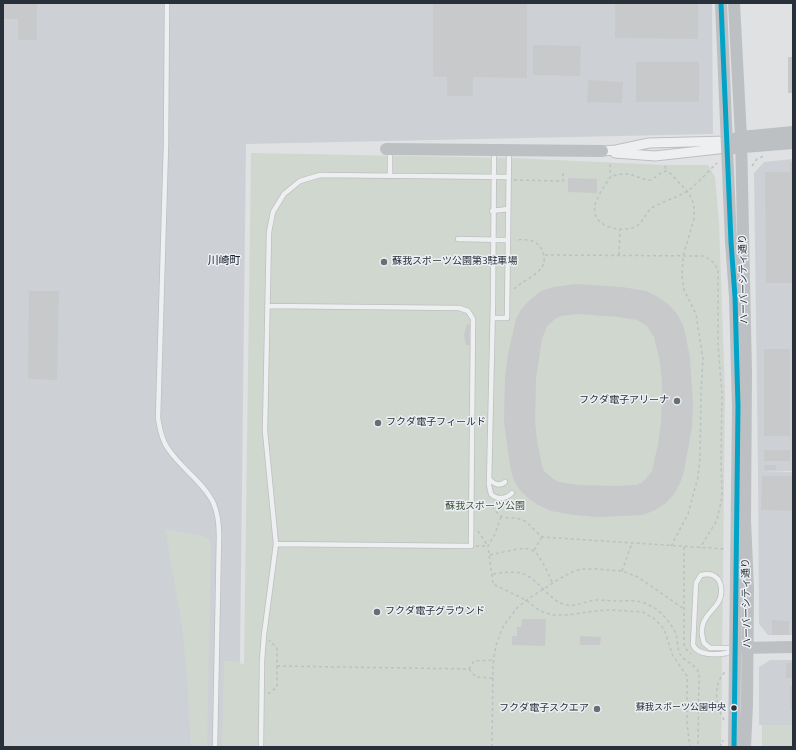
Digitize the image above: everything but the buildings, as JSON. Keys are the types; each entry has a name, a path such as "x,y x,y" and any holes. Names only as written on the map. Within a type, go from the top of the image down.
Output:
{"street":[{"name":"ハーバーシティ通り","path":"721,3 735,297 738,406 734,747"},
{"name":"ハーバーシティ通り","path":"734,3 744,228 746,373 745,520 748,589 747,705 745,747"},
{"path":"602,151 649,156 793,132"},
{"path":"740,142 793,143"},
{"path":"388,149 602,151 616,150 649,143 727,144"},
{"path":"649,143 645,146 644,150 649,156"},
{"path":"735,648 793,647"}],"lane":[{"path":"167,3 166,145 158,418 161,435 168,450 206,490 214,503 218,518 215,747"},
{"path":"388,149 390,175"},
{"path":"494,150 492,211 494,239 493,318 489,479 490,490 494,496 504,498 512,493"},
{"path":"493,318 507,318 509,150"},
{"path":"260,747 264,635 276,544 264,431 269,232 273,212 284,194 300,181 320,175 508,178"},
{"path":"492,211 508,209"},
{"path":"458,239 508,240"},
{"path":"267,306 459,308 468,310 472,319 471,546 276,544"},
{"path":"489,479 496,485 500,485 505,482"},
{"path":"711,574 716,576 720,581 721,590 718,602 702,624 702,637 704,643 710,648 735,648 728,653 709,654 701,653 695,648 693,641 695,624 695,588 697,580 701,575 711,574"}],"path":[{"path":"751,171 757,159 764,156"},
{"path":"666,171 651,180 629,174 612,176 595,205 597,218 604,225 613,228 630,229 642,223 644,217 653,207 687,191 718,162 719,167"},
{"path":"610,164 612,176"},
{"path":"666,166 666,171"},
{"path":"508,178 563,181 563,170"},
{"path":"666,171 677,179 687,191 692,199 694,207 694,219 683,256 682,276 684,290 696,314 703,359 698,477 688,514 671,546"},
{"path":"619,256 620,229"},
{"path":"507,296 516,286 539,271 544,263 545,255 537,242 524,239 508,240"},
{"path":"545,255 705,256 714,263 718,270 718,344 722,395 722,496 717,520 700,548"},
{"path":"493,506 495,511 501,517 523,520 542,537 727,549"},
{"path":"488,546 495,534 501,517"},
{"path":"471,522 488,546 494,584 526,600 540,610 553,616 594,610 643,612 656,620 664,629 672,654 687,676 687,723 690,747"},
{"path":"534,550 542,537"},
{"path":"622,572 632,543"},
{"path":"471,546 488,546"},
{"path":"490,555 527,548 534,550 541,558 552,583"},
{"path":"492,747 493,678 496,645 502,630 513,612 526,600 543,588 572,572 581,569 599,569 622,572 638,577 684,609"},
{"path":"493,574 511,572 521,573 534,578 553,599 570,606 580,605 596,600 642,602 656,609 669,622 676,633 680,654 687,662 696,668 699,674 698,747"},
{"path":"261,700 277,687 278,648 264,635"},
{"path":"469,668 474,661 494,660"},
{"path":"277,666 469,668"},
{"path":"469,668 476,677 493,678"},
{"path":"725,723 718,706 717,696 720,679 728,670"},
{"path":"720,747 725,736"}],"shaded area":[{"path":"3,3 712,3 713,134 246,144 239,747 3,747"},
{"path":"793,159 793,471 763,471 793,472 793,635 768,635 759,624 754,173 764,162"},
{"path":"770,660 793,660 793,725 759,725 759,667"}],"green space":[{"name":"蘇我スポーツ公園","path":"251,153 511,158 664,165 708,165 715,177 719,222 725,394 721,747 222,747 224,661 237,662 244,665"},
{"path":"165,529 203,536 209,539 211,545 207,747 191,747 187,676 182,625"},
{"path":"762,725 793,725 793,747 762,747"}],"transit line":[{"path":"721,3 731,242 735,297 738,406 734,747"}],"place":[{"name":"蘇我スポーツ公園第3駐車場","path":"384,262"},
{"name":"フクダ電子アリーナ","path":"677,401"},
{"name":"フクダ電子フィールド","path":"378,423"},
{"name":"フクダ電子グラウンド","path":"377,612"},
{"name":"蘇我スポーツ公園中央","path":"734,708"},
{"name":"フクダ電子スクエア","path":"597,709"}],"district":[{"name":"川崎町","path":"224,261"}]}
